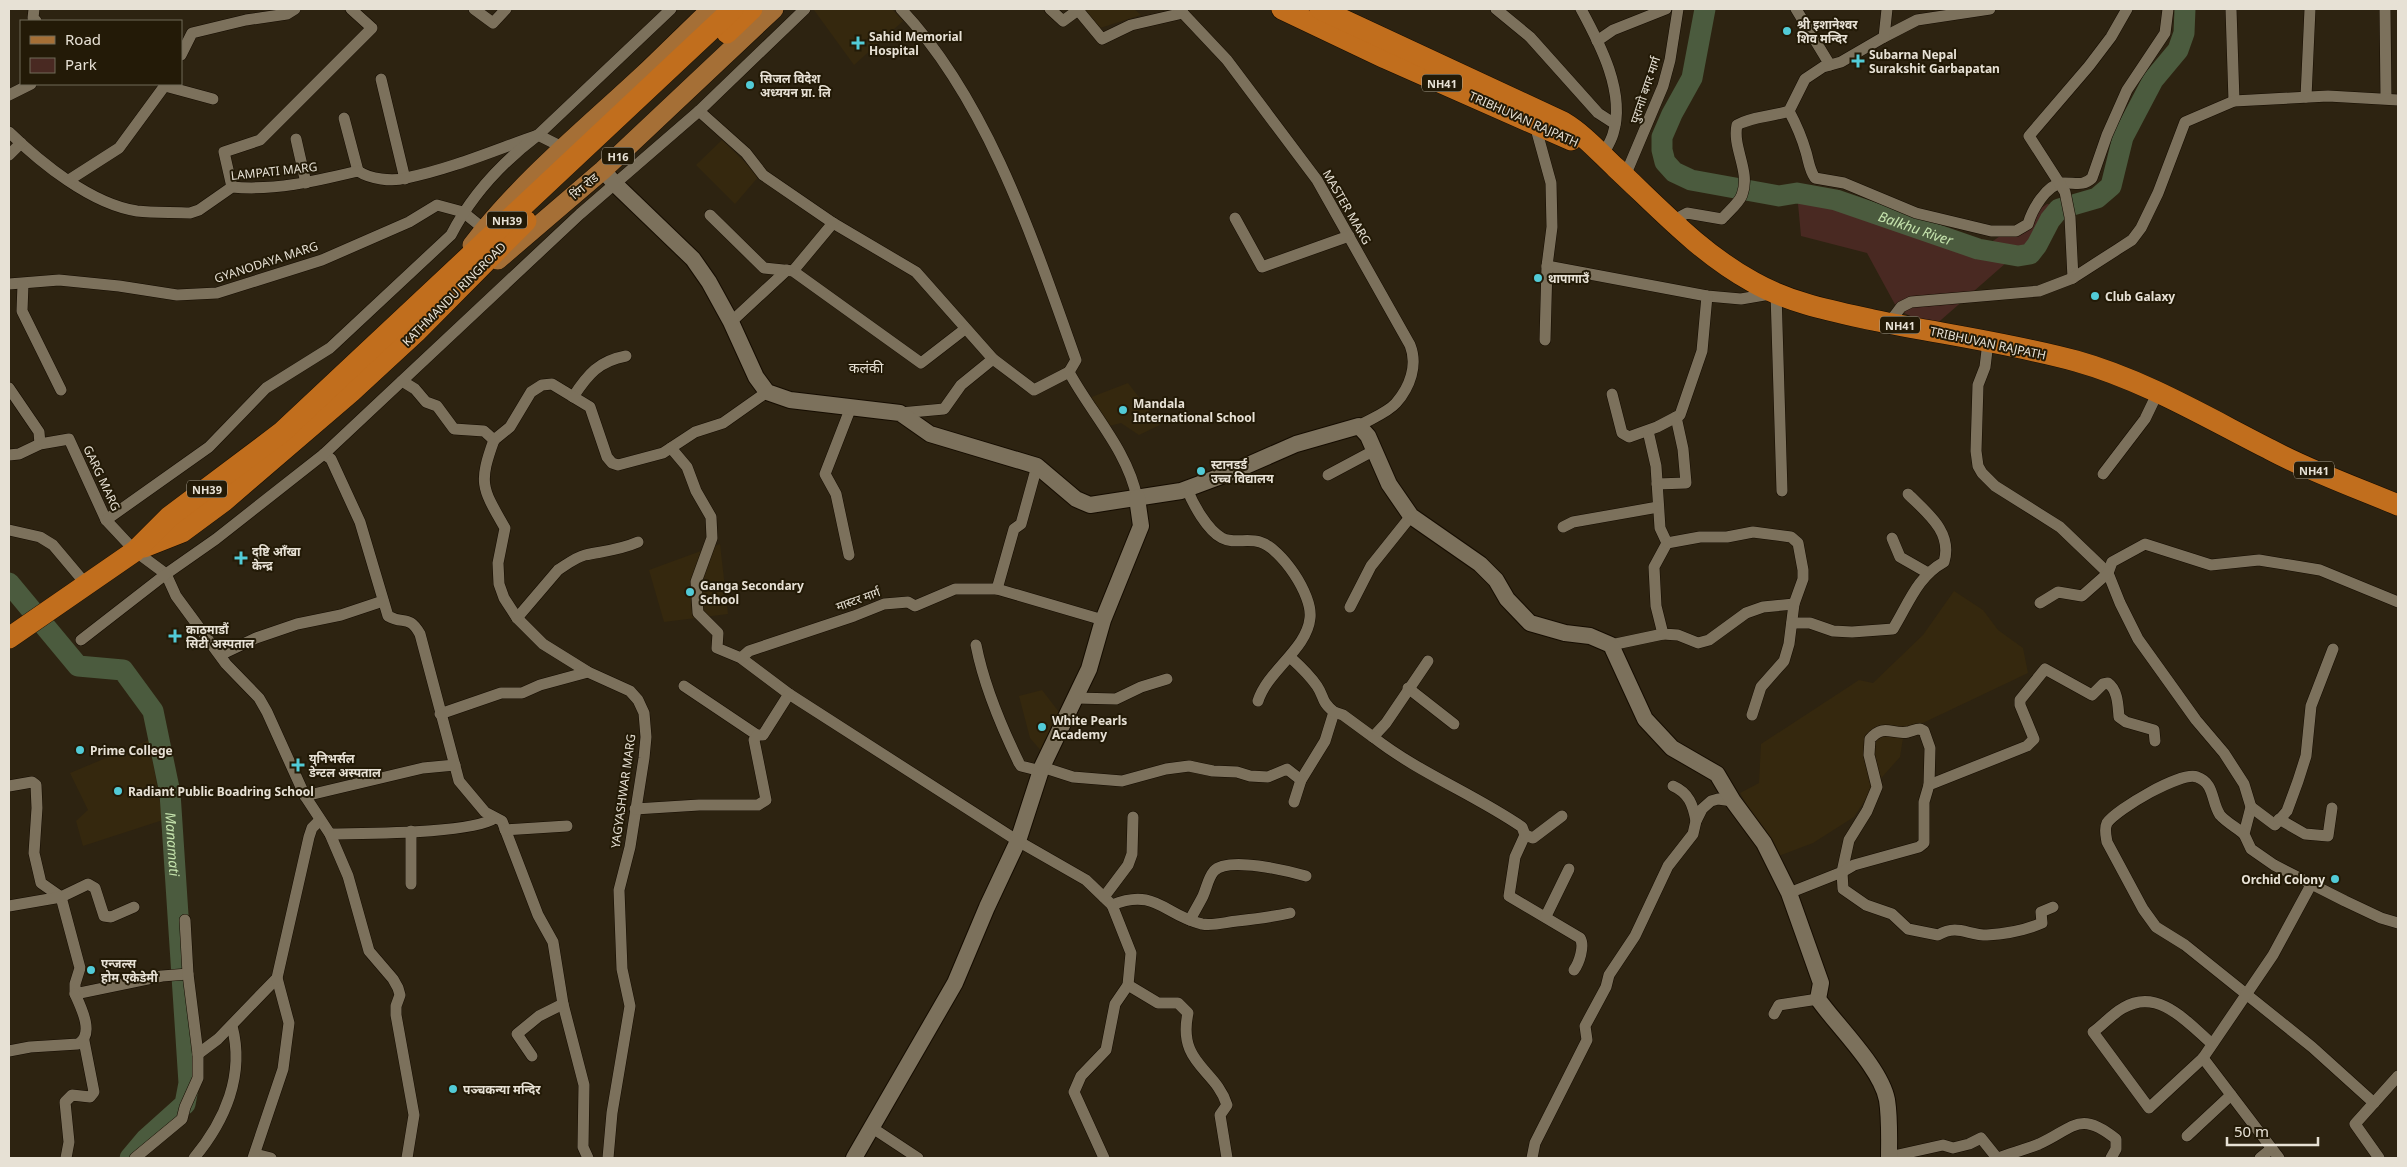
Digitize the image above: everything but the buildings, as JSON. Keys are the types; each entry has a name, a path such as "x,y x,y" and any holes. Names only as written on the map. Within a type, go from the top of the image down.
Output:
{"highway":[{"name":"KATHMANDU RINGROAD","path":"13,635 85,583 135,551 182,532 224,500 351,392 597,134 733,9"},
{"name":"KATHMANDU RINGROAD","path":"449,288 752,9"},
{"name":"TRIBHUVAN RAJPATH","path":"1282,9 1376,54 1603,155"},
{"name":"TRIBHUVAN RAJPATH","path":"1320,9 1563,122 1582,133 1672,221 1705,250 1731,268 1776,293 1806,304 2075,361 2101,369 2158,392 2232,428 2295,462 2398,505"},
{"name":"TRIBHUVAN RAJPATH","path":"2232,428 2272,438 2398,490"}],"main road":[{"path":"449,288 484,229 562,147 645,73 710,9"},
{"name":"रिंग रोड","path":"449,288 523,240 609,177 774,9"}],"street":[{"path":"240,9 246,20"},
{"path":"182,53 192,33 246,20 277,17 295,9"},
{"path":"232,187 224,152 260,140 372,28 351,9"},
{"path":"474,9 493,23 506,9"},
{"path":"106,520 209,447 266,388 330,348 451,235 463,212 481,187 514,153 538,135 670,9"},
{"path":"81,640 166,574 216,539 324,454 580,214 609,177 698,111 805,9"},
{"path":"698,111 746,153 763,174 834,224 916,272 993,359 1034,390 1069,372 1076,360 1002,165 940,54 901,9"},
{"path":"1050,9 1063,21 1078,10 1102,39 1130,25 1181,11"},
{"path":"1496,9 1530,37 1598,113 1615,124"},
{"path":"1581,9 1597,41 1612,79 1616,100 1613,135 1603,155"},
{"path":"1597,41 1613,30 1648,12 1666,9"},
{"name":"पुरानाो बगर मार्ग","path":"1625,176 1663,86 1670,60 1678,9"},
{"path":"1796,9 1830,65"},
{"path":"1884,37 1887,9"},
{"path":"1672,221 1687,213 1722,219 1742,196 1746,177 1735,135 1737,125 1748,118 1774,116 1789,111 1805,79 1830,65 1841,62 1916,20 1990,9"},
{"path":"2073,278 2070,217 2062,188 2029,136 2089,66 2111,37 2127,9"},
{"path":"1789,111 1797,126 1806,152 1809,170 1815,178 1844,182 1916,213 1992,231 2016,231 2028,224 2032,211 2054,187 2062,188 2081,184 2092,178 2107,135 2127,90 2165,33 2168,9"},
{"path":"2231,9 2234,101"},
{"path":"2306,97 2310,9"},
{"path":"2385,9 2386,98"},
{"name":"MASTER MARG","path":"1181,11 1227,60 1317,180 1415,358 1410,378 1395,404 1359,426"},
{"path":"381,79 405,179"},
{"path":"9,94 29,85"},
{"path":"69,180 119,148 165,85 213,99"},
{"path":"1889,323 1901,307 1911,302 2039,291 2073,278 2132,240 2141,228 2158,193 2185,122 2234,101 2306,97 2386,98 2398,100"},
{"path":"344,118 358,171"},
{"path":"1535,125 1551,183 1552,227 1547,266 1545,340"},
{"name":"LAMPATI MARG","path":"9,132 56,172 98,199 136,211 190,213 199,210 232,187 256,189 306,183 358,171 371,177 405,179 538,135"},
{"path":"538,135 562,147"},
{"path":"296,139 306,183"},
{"path":"9,155 21,143"},
{"path":"609,177 693,259 709,282 731,322 756,377 767,392 790,400 900,413 944,408 962,385 993,359"},
{"name":"GYANODAYA MARG","path":"9,284 59,280 119,286 177,296 217,293 322,260 409,222 437,205 463,212 484,229"},
{"path":"710,215 764,268 790,271 921,363 966,329"},
{"path":"1235,218 1262,267 1349,236"},
{"path":"731,322 790,271 834,224"},
{"path":"1547,266 1706,296 1741,299 1776,293 1782,491"},
{"path":"23,284 22,311 61,390"},
{"path":"1612,394 1625,436 1629,437 1648,431 1680,415 1702,351 1706,296"},
{"path":"1988,342 1984,367 1978,385 1976,451 1978,466 1995,486 2060,527 2108,573 2138,639 2196,720 2227,758 2244,784 2251,807 2244,834"},
{"path":"573,396 598,366 610,358 626,356"},
{"path":"854,1158 955,983 1018,841 1041,769 1089,669 1103,620 1141,526 1138,498 1127,468 1069,372"},
{"path":"402,382 415,389 426,402 437,406 454,429 484,431 494,440 506,432 531,392 542,385 552,384 590,407 607,457 612,463 618,465 663,453 696,432 723,423 767,392"},
{"path":"9,388 39,432 40,444"},
{"path":"2103,474 2145,419 2158,392"},
{"path":"849,555 836,494 825,474 851,407"},
{"path":"900,413 930,434 1037,466 1076,499 1090,505 1187,489 1296,444 1359,426 1368,436 1389,484 1411,516 1480,564 1496,580 1507,599 1530,623 1565,633 1590,636 1611,645 1663,634 1678,635 1698,643 1709,640 1746,613 1763,607 1794,604"},
{"path":"1657,484 1686,482 1683,449 1676,417"},
{"path":"1648,431 1656,466 1660,528 1667,543"},
{"name":"GARG MARG","path":"9,455 19,454 40,444 68,439 106,520 135,551 166,574"},
{"name":"YAGYASHWAR MARG","path":"494,440 486,463 483,481 485,493 505,528 498,563 499,584 504,598 517,618 542,644 588,672 630,691 638,700 644,713 646,744 630,846 619,890 622,969 630,1006 612,1113 608,1158"},
{"path":"671,448 687,467 696,491 711,517 712,538 696,582 698,613 718,633 717,648 741,658 789,694 1018,841 1086,880 1108,901 1131,953 1128,985 1115,1004 1106,1050 1081,1076 1074,1092 1104,1158"},
{"path":"1328,475 1373,451"},
{"path":"324,454 331,459 360,522 390,618 408,619 414,624 420,634 459,780 482,808 502,821 538,915 553,942 563,1004 584,1085 583,1147 588,1158"},
{"path":"997,589 1014,529 1021,524 1037,466"},
{"path":"1187,489 1196,510 1218,535 1228,540 1257,541 1273,548 1305,592 1310,619 1297,647 1290,657 1267,680 1258,701"},
{"path":"1792,624 1810,623 1833,630 1852,632 1893,629 1919,582 1944,562 1947,550 1937,523 1908,494"},
{"path":"1564,527 1574,522 1658,507"},
{"path":"1350,607 1371,566 1411,516"},
{"path":"9,530 40,537 53,545 85,583"},
{"path":"1667,543 1753,532 1791,537 1798,543 1803,579 1794,604 1791,636 1784,661 1761,687 1752,715"},
{"path":"1892,538 1900,557 1928,573"},
{"path":"517,618 558,570 566,564 584,555 622,549 638,542"},
{"path":"1663,634 1656,606 1654,567 1667,543"},
{"path":"2040,603 2058,592 2082,596 2108,573 2112,562 2145,544 2212,565 2259,560 2320,570 2398,602"},
{"path":"166,574 176,596 220,655 259,698 305,796 330,834 348,876 369,951 393,979 398,988 400,995 396,1006 396,1015 414,1115 408,1158"},
{"name":"मास्टर मार्ग","path":"741,658 749,651 884,604 908,602 915,606 955,589 997,589 1103,620"},
{"path":"220,655 256,638 297,624 341,615 384,601"},
{"path":"976,645 979,660 1000,720 1018,763 1022,766 1072,777 1122,781 1166,769 1189,766 1213,771 1236,772 1250,776 1268,776 1287,769 1301,780"},
{"path":"1611,645 1645,719 1672,748 1717,774 1732,800 1764,843 1789,893 1821,983 1818,999 1858,1049 1877,1078 1887,1099 1889,1158 1942,1145 1953,1148 1969,1144 1981,1138 1998,1158 2040,1143 2076,1123 2094,1125 2116,1138 2116,1149 2111,1158"},
{"path":"2251,807 2275,825 2287,811 2306,756 2311,706 2333,648"},
{"path":"1290,657 1309,675 1319,689 1324,703 1334,712 1343,716 1423,772 1503,814 1522,827 1525,835 1515,857 1509,896 1546,916 1580,938 1582,942 1581,953 1574,970"},
{"path":"1373,737 1386,723 1428,661"},
{"path":"1929,786 2030,744 2034,739 2020,705 2020,700 2045,669 2092,695 2103,684 2108,683 2113,686 2118,700 2119,718 2126,722 2154,730 2155,741"},
{"path":"440,714 500,693 522,693 540,685 588,672"},
{"path":"1076,698 1116,699 1166,678"},
{"path":"684,686 757,735 762,735 789,694"},
{"path":"1408,688 1454,724"},
{"path":"1294,802 1301,780 1325,741 1334,712"},
{"path":"1789,893 1842,872 1854,865 1914,850 1924,843 1924,802 1929,786 1930,748 1924,731 1920,729 1908,732 1887,729 1875,733 1870,739 1869,755 1877,787 1867,810 1849,840 1842,872 1843,889 1866,905 1892,914 1908,929 1919,933 1938,935 1950,928 1987,935 2032,927 2042,923 2041,912 2053,907"},
{"path":"635,809 699,805 758,805 764,803 766,800 754,740 757,735"},
{"path":"305,796 423,768 455,765"},
{"path":"2374,1103 2312,1047 2185,945 2156,927 2143,909 2107,842 2106,825 2116,813 2147,794 2186,777 2197,777 2210,787 2220,815 2244,834 2251,849 2274,865 2381,918 2398,923"},
{"path":"9,786 32,782 36,785 37,808 34,853 41,883 61,897 80,968 75,984 75,994 85,1021 87,1035 84,1041 78,1044 30,1047 9,1051"},
{"path":"1673,786 1681,789 1688,797 1693,806 1696,821"},
{"path":"1532,1158 1536,1143 1587,1040 1585,1026 1606,987 1609,975 1635,936 1668,866 1693,834 1696,821 1702,809 1711,801 1718,799 1732,800"},
{"path":"2279,819 2305,834 2328,836 2332,808"},
{"path":"1525,835 1533,838 1562,816"},
{"path":"1108,901 1132,854 1134,817"},
{"path":"330,834 411,831 478,825 495,818"},
{"path":"271,1158 254,1156 284,1069 289,1023 277,978 309,837 312,828 320,820"},
{"path":"505,830 567,826"},
{"path":"410,884 411,831"},
{"path":"1190,920 1210,876 1216,869 1223,866 1267,866 1306,876"},
{"path":"1546,916 1569,869"},
{"path":"2212,1044 2175,1011 2149,1000 2131,1003 2120,1009 2093,1032 2149,1108 2203,1058 2291,927 2312,883"},
{"path":"9,906 61,897 88,884 95,888 104,916 111,917 134,906"},
{"path":"1108,901 1154,901 1190,920 1204,924 1256,920 1290,913"},
{"path":"135,1158 182,1118 185,1106 198,1078 198,1054 185,974 185,920"},
{"path":"75,994 162,976 185,974"},
{"path":"198,1054 232,1026 277,978"},
{"path":"1128,985 1158,1003 1178,1004 1188,1013 1185,1025 1192,1056 1218,1088 1228,1105 1220,1114 1227,1158"},
{"path":"1774,1014 1779,1005 1818,999"},
{"path":"532,1056 518,1034 539,1016 563,1004"},
{"path":"194,1158 219,1126 229,1099 236,1066 232,1026"},
{"path":"66,1158 69,1142 65,1102 72,1095 90,1097 94,1092 84,1041"},
{"path":"2203,1058 2279,1158"},
{"path":"2378,1158 2355,1124 2398,1076"},
{"path":"2187,1136 2231,1095"},
{"path":"871,1127 918,1158"},
{"path":"2260,1158 2272,1149"}],"shaded area":[{"name":"Sahid Memorial Hospital","path":"815,9 892,9 903,21 854,65"},
{"path":"1084,9 1134,9 1141,15 1100,28"},
{"path":"722,140 759,176 735,204 696,165"},
{"name":"Mandala International School","path":"1128,383 1160,425 1139,435 1121,423 1109,426 1089,398"},
{"name":"Ganga Secondary School","path":"720,544 728,614 664,622 649,570"},
{"path":"1954,591 1983,610 1998,630 2023,648 2028,673 1904,732 1900,757 1875,785 1854,817 1813,843 1776,857 1740,793 1759,783 1761,744 1859,680 1873,683 1923,635"},
{"name":"White Pearls Academy","path":"1042,690 1062,716 1043,753 1030,738 1019,696"},
{"name":"Radiant Public Boadring School","path":"149,740 163,820 83,846 76,821 88,810 70,773"}],"green space":[{"path":"1797,193 1910,236 1987,245 2047,204 2072,205 1933,327 1898,310 1867,253 1801,236"}],"waterway":[{"name":"Balkhu River","path":"1705,9 1692,78 1672,114 1662,137 1662,150 1665,162 1674,172 1691,180 1779,196 1797,193 1836,200 1978,249 2018,256 2030,254 2050,220 2059,209 2097,198 2111,186 2123,137 2153,80 2178,50 2184,33 2185,9"},
{"name":"Manamati","path":"9,583 78,666 123,670 153,711 170,793 189,1083 185,1104 146,1139 130,1158"}],"place":[{"name":"श्री इशानेश्वर शिव मन्दिर","path":"1787,31"},
{"name":"Sahid Memorial Hospital","path":"858,43"},
{"name":"Subarna Nepal Surakshit Garbapatan","path":"1858,61"},
{"name":"सिजल विदेश अध्ययन प्रा. लि","path":"750,85"},
{"name":"थापागाउँ","path":"1538,278"},
{"name":"Club Galaxy","path":"2095,296"},
{"name":"Mandala International School","path":"1123,410"},
{"name":"स्टानडर्ड उच्च विद्यालय","path":"1201,471"},
{"name":"द्ष्टि आँखा केन्द्र","path":"241,558"},
{"name":"Ganga Secondary School","path":"690,592"},
{"name":"काठमाडौं सिटी अस्पताल","path":"175,636"},
{"name":"White Pearls Academy","path":"1042,727"},
{"name":"Prime College","path":"80,750"},
{"name":"युनिभर्सल डेन्टल अस्पताल","path":"298,765"},
{"name":"Radiant Public Boadring School","path":"118,791"},
{"name":"Orchid Colony","path":"2335,879"},
{"name":"एन्जल्स होम एकेडेमी","path":"91,970"},
{"name":"पञ्चकन्या मन्दिर","path":"453,1089"}],"district":[{"name":"कलंकी","path":"866,367"}]}
